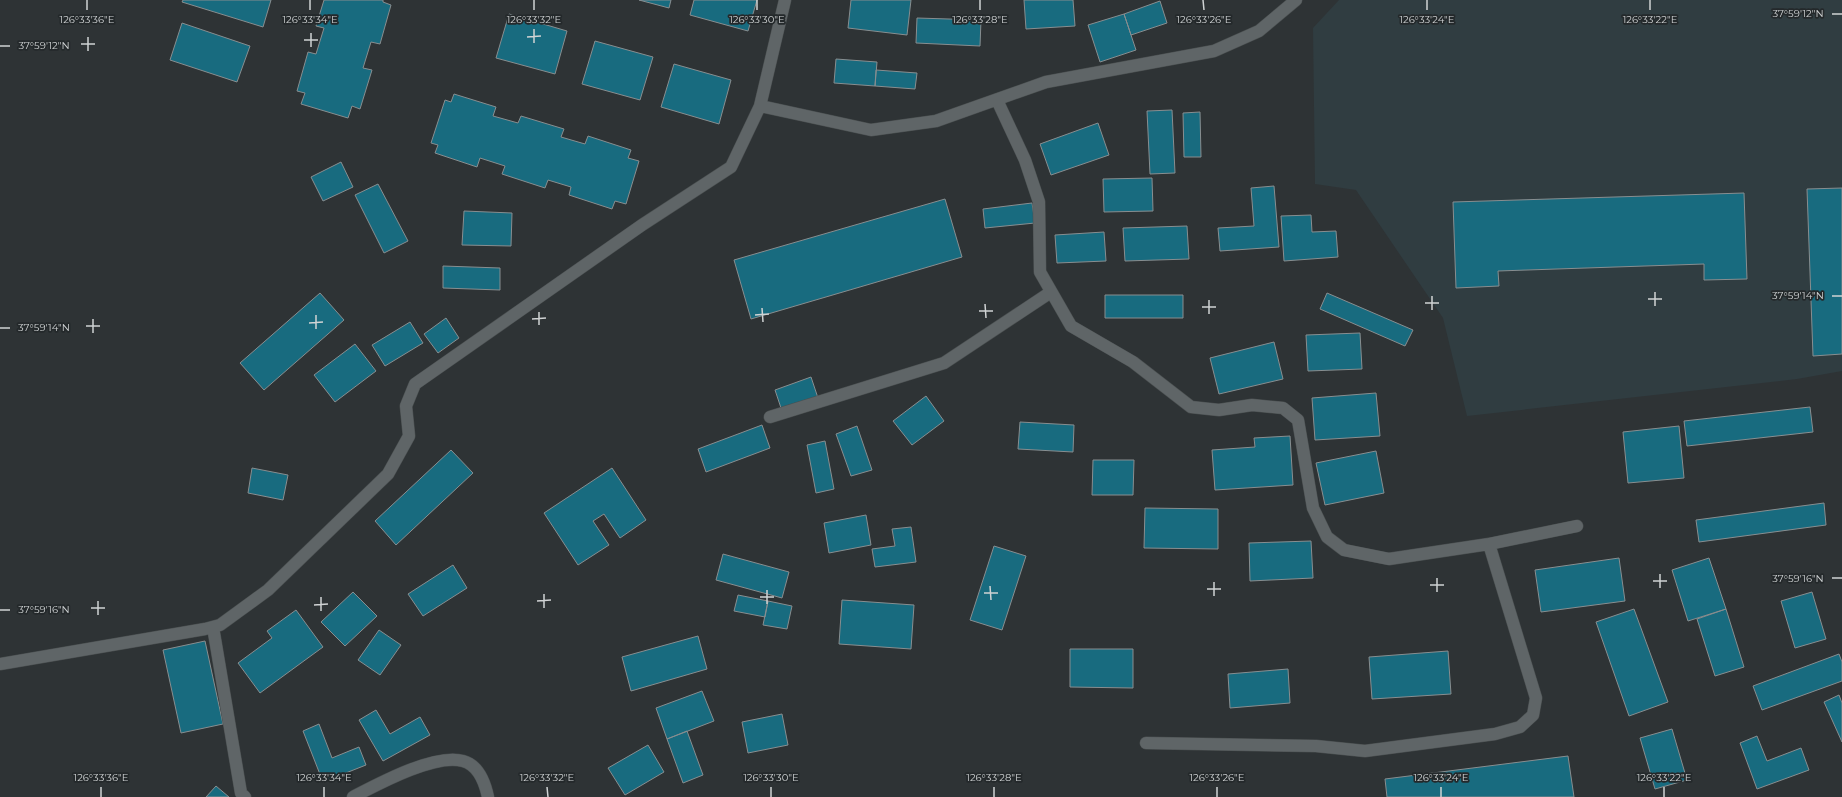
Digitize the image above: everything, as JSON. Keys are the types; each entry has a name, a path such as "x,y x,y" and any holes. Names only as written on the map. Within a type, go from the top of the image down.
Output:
{"street":[{"path":"0,664 220,625 268,590 388,474 409,436 406,406 415,384 642,225 731,167 760,106 784,0"},
{"path":"760,106 871,130 936,121 1046,82 1214,51 1259,31 1296,0"},
{"path":"997,100 1026,160 1039,202 1040,272 1071,326 1133,362 1191,407 1219,410 1252,405 1283,408 1298,420 1312,508 1327,537 1344,550 1389,559 1489,544 1577,526"},
{"path":"770,418 944,363 1051,292"},
{"path":"1146,743 1316,746 1365,751 1495,734 1520,727 1533,715 1536,698 1489,544"},
{"path":"212,627 241,793 245,797"},
{"path":"353,797 396,775 441,761 463,761 475,768 485,784 488,797"}],"shaded area":[{"path":"1339,0 1842,0 1842,371 1797,379 1467,416 1443,318 1356,190 1315,184 1313,28"}],"building":[{"path":"183,0 271,0 263,27 182,2"},
{"path":"324,0 383,0 383,2 391,5 380,44 371,42 363,68 372,70 360,109 352,106 348,118 301,104 305,93 297,91 308,52 316,54 324,28 316,26"},
{"path":"639,0 671,0 669,8"},
{"path":"694,0 757,0 748,31 690,15"},
{"path":"851,0 911,0 907,35 848,28"},
{"path":"1024,0 1073,0 1075,26 1026,29"},
{"path":"1160,1 1167,23 1131,35 1124,14"},
{"path":"509,14 567,31 555,74 496,58"},
{"path":"1124,14 1136,50 1100,62 1088,25"},
{"path":"917,18 981,20 980,46 916,43"},
{"path":"182,23 250,46 237,82 170,60"},
{"path":"595,41 653,57 640,100 582,84"},
{"path":"836,59 877,62 875,86 834,83"},
{"path":"674,64 731,80 719,124 661,107"},
{"path":"876,70 917,73 915,89 875,86"},
{"path":"454,94 496,107 493,116 518,123 521,116 564,129 561,137 585,144 588,136 631,150 628,158 639,161 626,204 615,201 612,209 569,195 571,187 548,180 545,188 502,174 505,166 480,158 477,167 435,153 438,145 431,143 445,100 451,102"},
{"path":"1172,110 1175,173 1150,174 1147,111"},
{"path":"1200,112 1201,157 1184,157 1183,113"},
{"path":"1098,123 1109,155 1051,175 1040,144"},
{"path":"341,162 353,187 323,201 311,177"},
{"path":"1152,178 1153,211 1104,212 1103,179"},
{"path":"378,184 408,241 384,253 355,195"},
{"path":"1274,186 1279,247 1220,251 1218,228 1254,226 1251,188"},
{"path":"1842,188 1842,354 1813,356 1807,189"},
{"path":"1744,193 1747,279 1704,280 1704,264 1498,271 1499,286 1456,288 1453,202"},
{"path":"945,199 962,257 751,319 734,260"},
{"path":"1032,203 1035,223 985,228 983,209"},
{"path":"464,211 512,213 511,246 462,245"},
{"path":"1311,215 1312,232 1336,231 1338,257 1284,261 1281,216"},
{"path":"1187,226 1189,259 1125,261 1123,228"},
{"path":"1104,232 1106,261 1057,263 1055,235"},
{"path":"443,266 500,268 500,290 443,288"},
{"path":"320,293 344,320 264,390 240,363"},
{"path":"1327,293 1413,330 1405,346 1320,309"},
{"path":"1105,295 1183,295 1183,318 1105,318"},
{"path":"446,318 459,338 438,353 424,334"},
{"path":"410,322 423,343 385,366 372,345"},
{"path":"1360,333 1362,369 1308,371 1306,335"},
{"path":"1274,342 1283,379 1219,394 1210,358"},
{"path":"355,344 376,371 335,402 314,375"},
{"path":"811,377 818,398 782,411 775,390"},
{"path":"1376,393 1380,436 1315,440 1312,398"},
{"path":"926,396 944,421 912,445 893,421"},
{"path":"1810,407 1813,432 1687,446 1684,421"},
{"path":"1020,422 1074,425 1073,452 1018,449"},
{"path":"762,425 770,448 706,472 698,449"},
{"path":"857,426 872,470 851,476 836,434"},
{"path":"1679,426 1684,478 1628,483 1623,432"},
{"path":"1290,436 1293,485 1215,490 1212,450 1255,447 1254,438"},
{"path":"825,441 834,489 816,493 807,445"},
{"path":"451,450 473,473 396,545 375,521"},
{"path":"1376,451 1384,493 1325,505 1316,463"},
{"path":"1093,460 1134,460 1133,495 1092,495"},
{"path":"252,468 288,475 283,500 248,493"},
{"path":"612,468 646,520 620,538 604,514 593,521 609,545 578,565 544,513"},
{"path":"1824,503 1826,525 1699,542 1696,520"},
{"path":"1145,508 1218,509 1218,549 1144,548"},
{"path":"866,515 871,545 829,553 824,523"},
{"path":"911,527 916,562 875,567 872,549 895,546 892,529"},
{"path":"1311,541 1313,578 1250,581 1249,543"},
{"path":"994,546 1026,556 1002,630 970,620"},
{"path":"723,554 789,572 782,598 716,580"},
{"path":"1619,558 1625,601 1541,612 1535,570"},
{"path":"1709,558 1726,609 1688,621 1672,570"},
{"path":"453,565 467,588 423,616 408,594"},
{"path":"353,592 377,616 345,646 321,622"},
{"path":"1812,592 1826,639 1795,648 1781,601"},
{"path":"738,595 768,601 765,617 734,611"},
{"path":"842,600 914,605 911,649 839,644"},
{"path":"768,601 792,606 787,629 763,625"},
{"path":"1634,609 1668,702 1629,716 1596,622"},
{"path":"1726,609 1744,667 1715,676 1697,619"},
{"path":"296,610 323,647 260,693 238,663 272,638 267,631"},
{"path":"379,630 401,645 380,675 358,660"},
{"path":"698,636 707,669 631,691 622,657"},
{"path":"205,641 223,724 181,733 163,650"},
{"path":"1070,649 1133,649 1133,688 1070,687"},
{"path":"1448,651 1451,694 1372,699 1369,657"},
{"path":"1839,654 1842,662 1842,681 1762,710 1753,686"},
{"path":"1288,669 1290,703 1230,708 1228,674"},
{"path":"702,691 714,721 667,739 656,708"},
{"path":"1839,695 1842,703 1842,742 1824,702"},
{"path":"376,710 390,734 420,717 430,735 383,761 359,720"},
{"path":"782,714 788,745 748,753 742,722"},
{"path":"319,724 332,758 359,747 366,765 323,782 303,731"},
{"path":"1672,729 1687,780 1655,789 1640,738"},
{"path":"687,731 703,775 683,783 667,739"},
{"path":"1757,736 1767,761 1801,748 1809,770 1757,789 1740,743"},
{"path":"648,745 664,772 625,795 608,768"},
{"path":"1568,756 1574,797 1387,797 1385,779"},
{"path":"216,786 229,797 206,797"}]}
